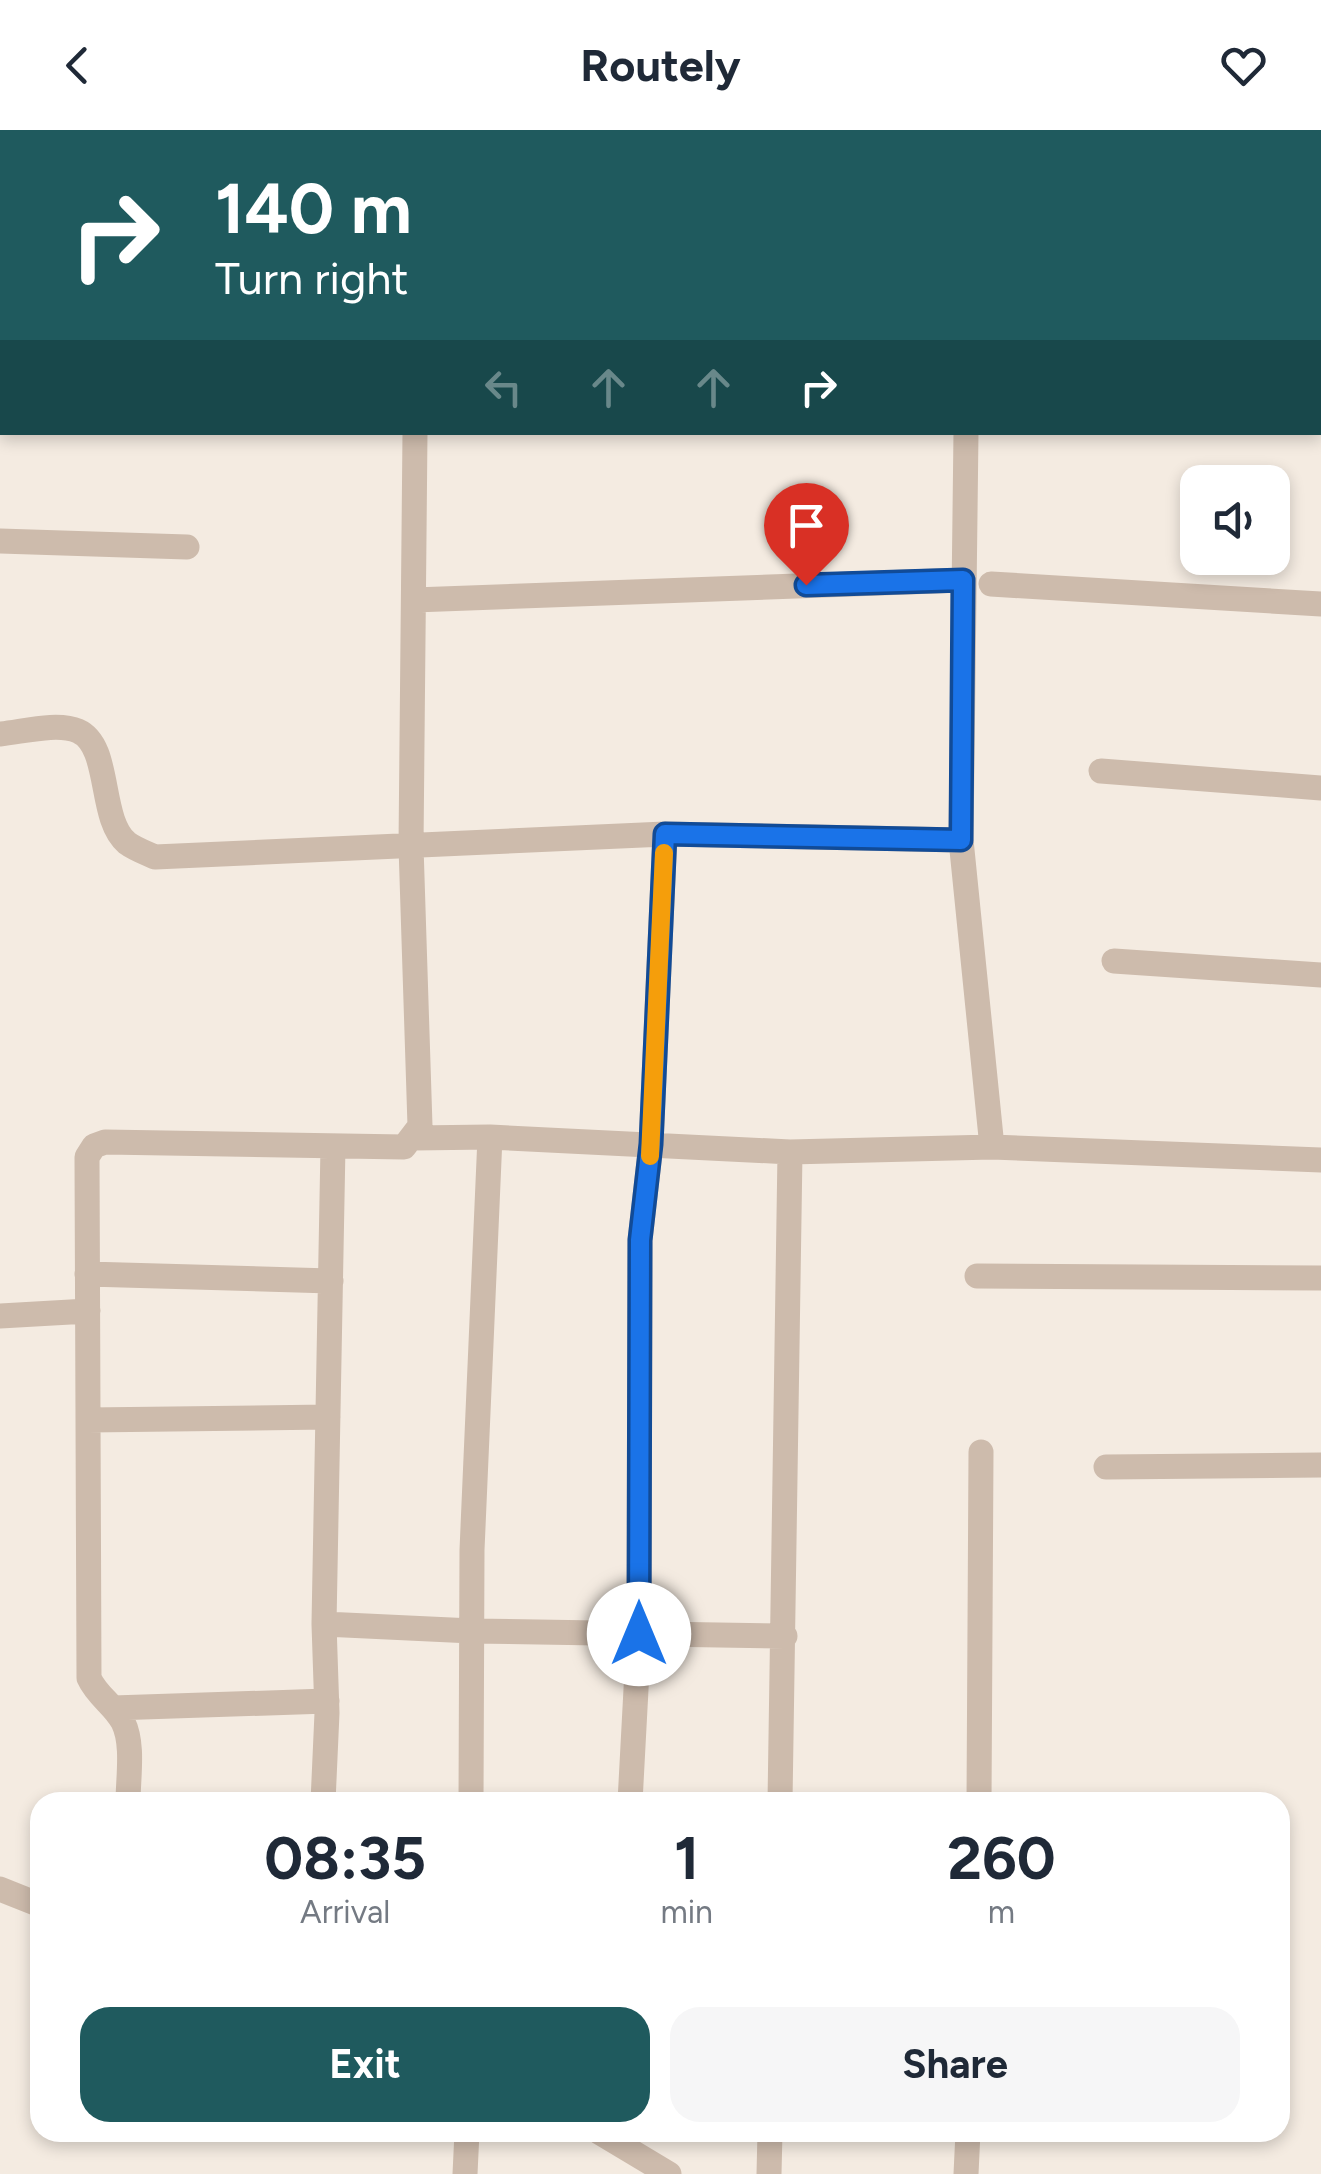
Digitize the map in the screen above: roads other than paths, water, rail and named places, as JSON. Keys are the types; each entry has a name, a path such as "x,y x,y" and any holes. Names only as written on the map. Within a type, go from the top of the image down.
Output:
{"street":[{"path":"128,1792 124,1724 94,1690 89,1678 87,1157 94,1146 112,1142 404,1147 420,1126 411,846 415,435"},
{"path":"966,435 961,840 992,1147"},
{"path":"0,541 187,547"},
{"path":"414,600 963,580"},
{"path":"991,584 1321,604"},
{"path":"0,734 60,728 79,732 90,741 96,754 115,829 126,842 155,857 665,834 961,840"},
{"path":"1101,772 1321,788"},
{"path":"631,1792 639,1634 640,1240 651,1144 665,834"},
{"path":"1114,961 1321,975"},
{"path":"414,1138 490,1137 790,1152 992,1147 1321,1160"},
{"path":"471,1792 472,1550 490,1137"},
{"path":"323,1792 334,1146"},
{"path":"780,1792 790,1152"},
{"path":"87,1274 331,1281"},
{"path":"977,1276 1321,1278"},
{"path":"0,1316 88,1311"},
{"path":"88,1420 328,1417"},
{"path":"979,1792 980,1452"},
{"path":"1106,1467 1321,1465"},
{"path":"324,1624 472,1631 785,1636"},
{"path":"113,1708 327,1701"},
{"path":"0,1889 30,1901"},
{"path":"466,2174 467,2142"},
{"path":"628,2142 669,2174"},
{"path":"768,2174 770,2142"},
{"path":"966,2174 968,2142"}]}
